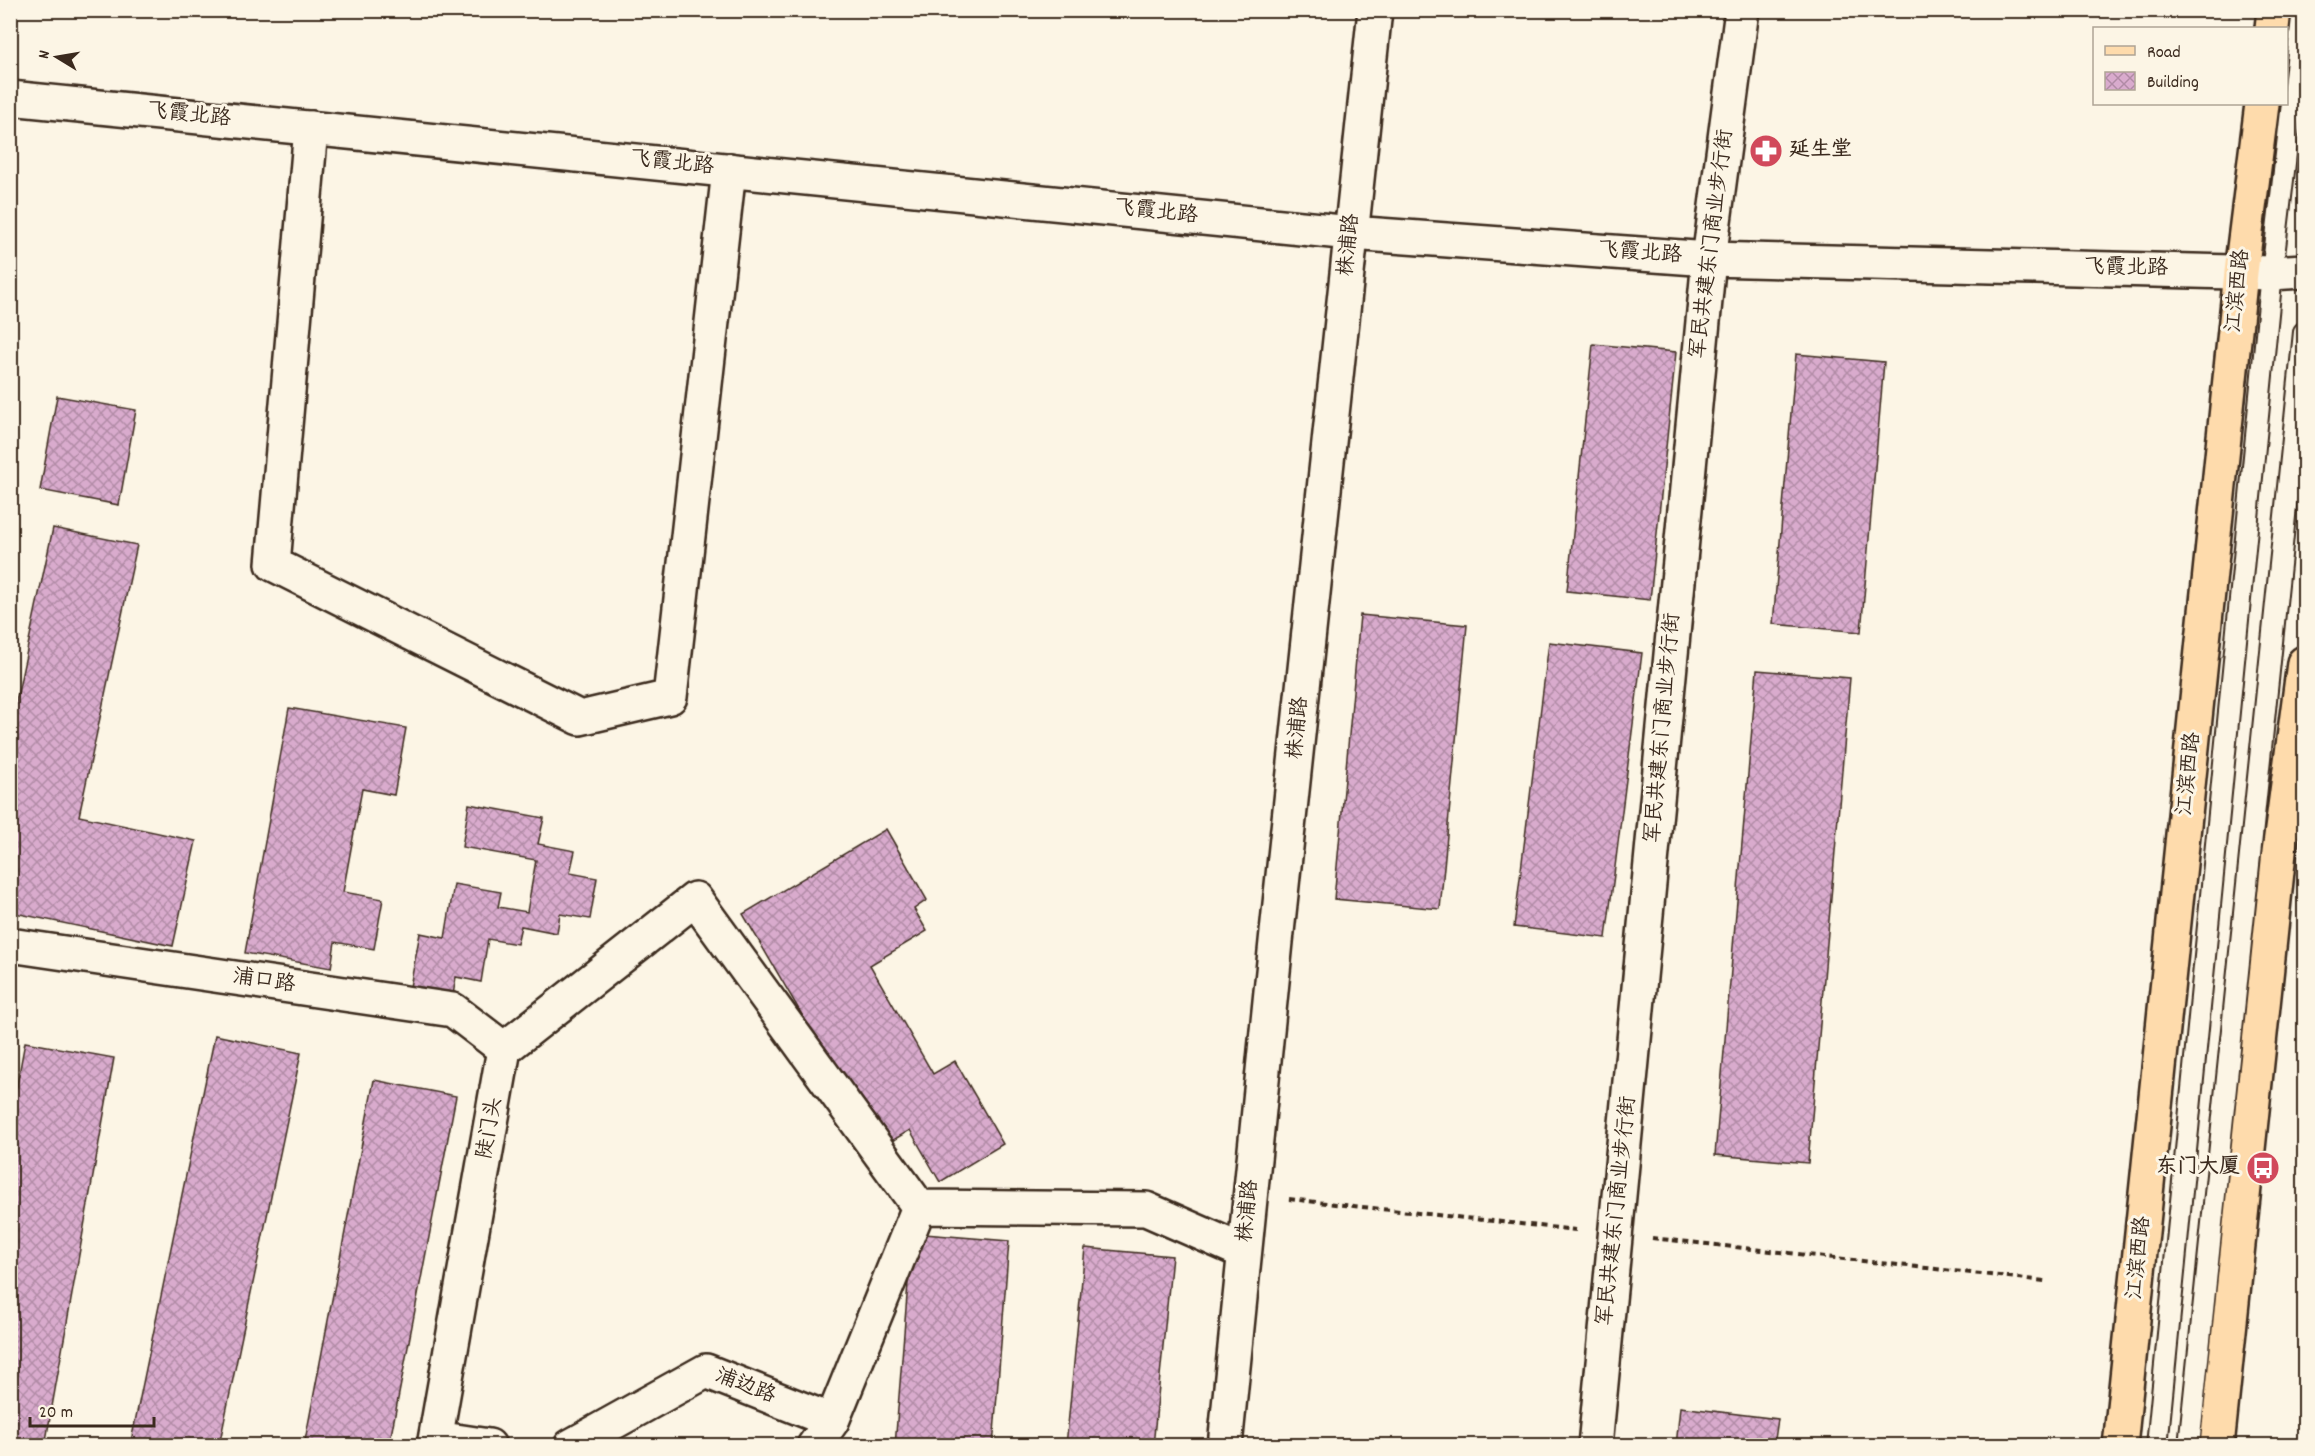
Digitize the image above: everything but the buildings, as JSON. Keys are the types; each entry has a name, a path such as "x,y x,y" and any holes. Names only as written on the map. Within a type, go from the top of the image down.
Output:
{"main road":[{"path":"2272,27 2274,10"},
{"name":"江滨西路","path":"2120,1446 2256,273 2262,105"},
{"path":"2217,1446 2279,852 2304,663"}],"street":[{"name":"株浦路","path":"1225,1446 1375,10"},
{"name":"军民共建东门商业步行街","path":"1595,1446 1709,259 1742,10"},
{"name":"飞霞北路","path":"10,98 1351,233 1709,259 2256,273 2304,271"},
{"path":"311,128 273,564 580,718 670,697 729,170"},
{"path":"504,1049 695,899 919,1207"},
{"name":"浦口路","path":"10,945 453,1010 504,1049"},
{"name":"陡门头","path":"435,1442 504,1049"},
{"path":"919,1207 1146,1209 1244,1252"},
{"path":"823,1433 919,1207"},
{"name":"浦边路","path":"572,1446 706,1371 823,1433"},
{"path":"435,1442 489,1446"}],"lane":[{"path":"2288,94 2303,10"},
{"path":"2157,1446 2256,273 2286,105"},
{"path":"2189,1446 2304,332"}],"place":[{"name":"延生堂","path":"1766,151"},
{"name":"东门大厦","path":"2263,1168"}]}
